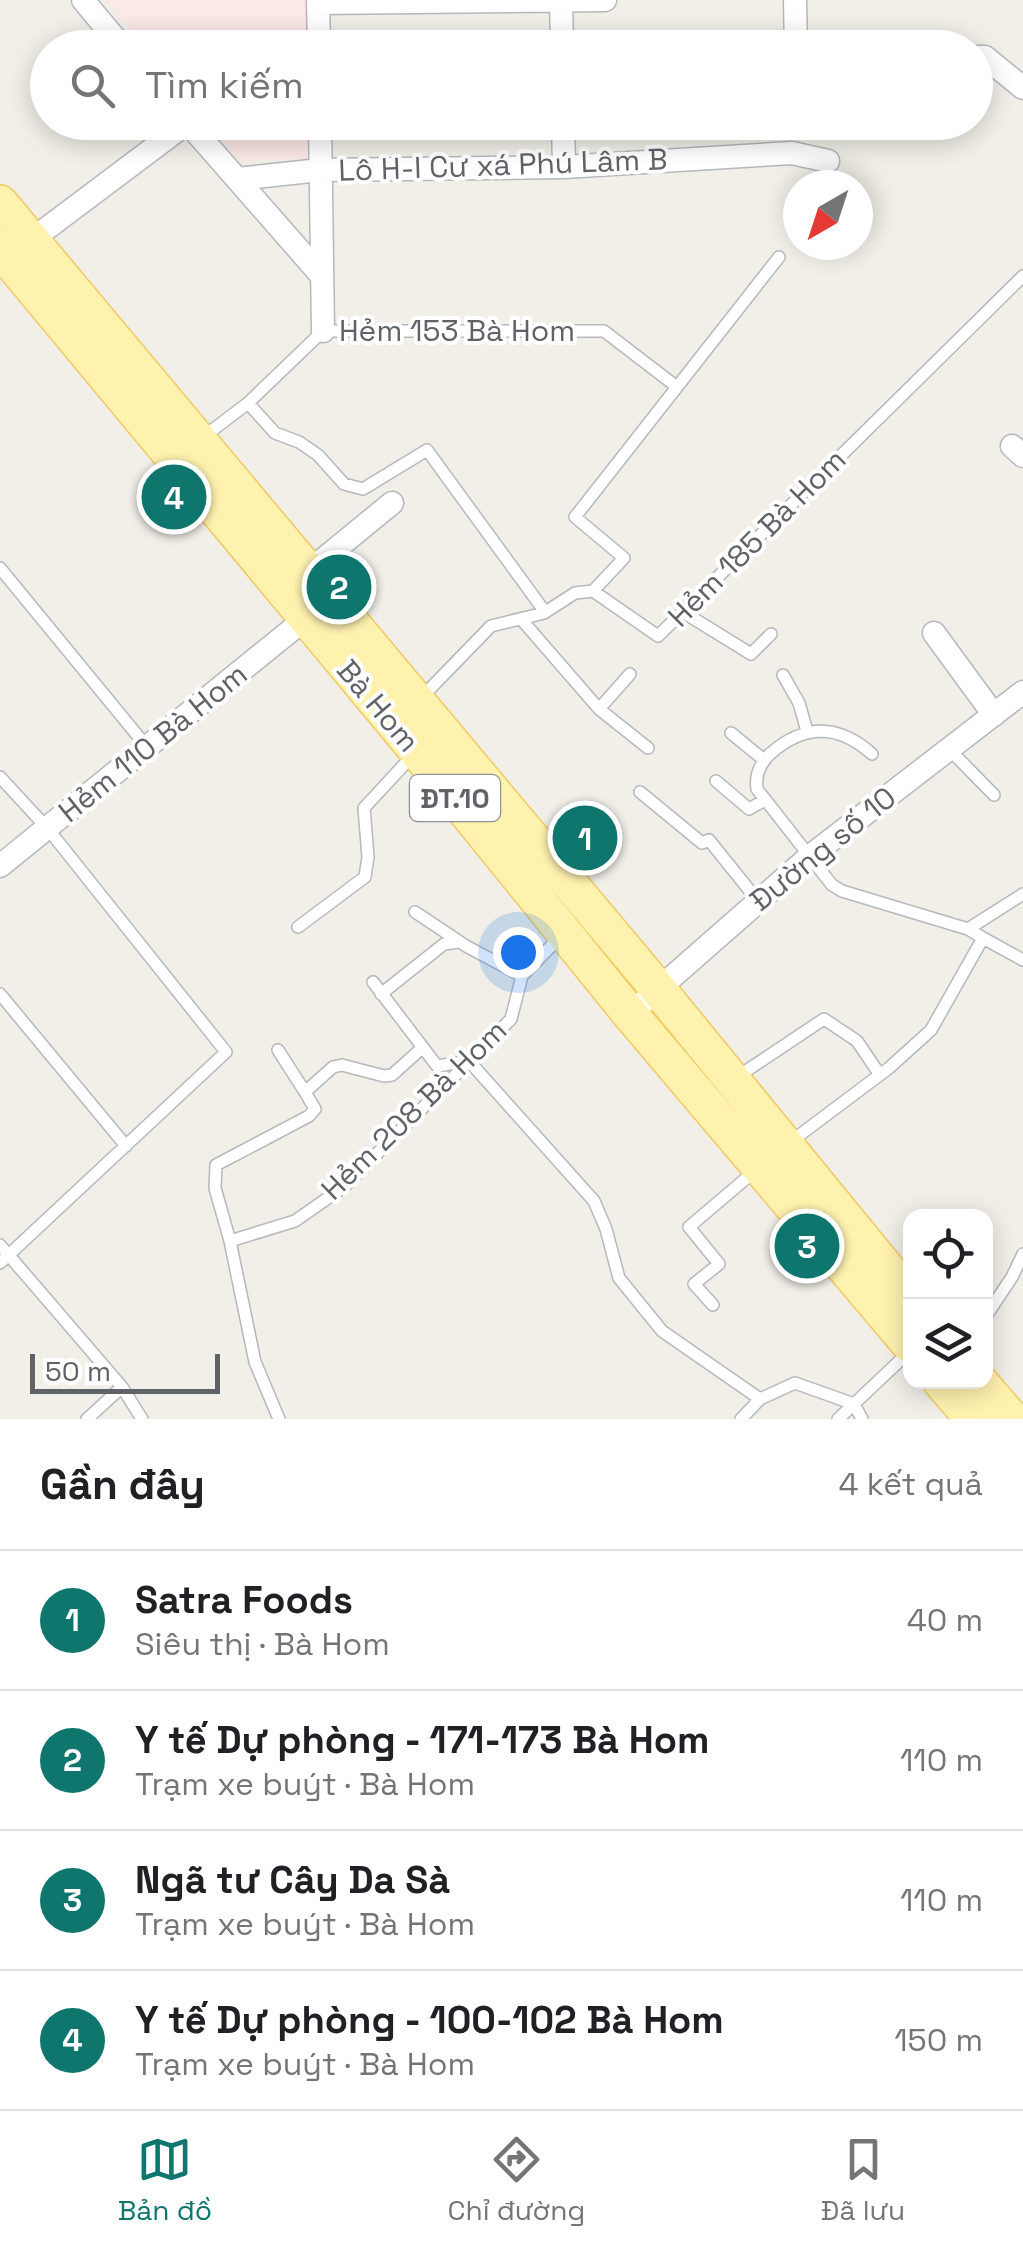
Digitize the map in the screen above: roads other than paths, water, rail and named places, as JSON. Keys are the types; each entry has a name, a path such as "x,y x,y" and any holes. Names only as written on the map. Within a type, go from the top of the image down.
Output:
{"main road":[{"name":"Bà Hom","path":"0,203 10,254 630,1014 903,1291"},
{"name":"Bà Hom","path":"10,254 199,440 658,989 733,1081 772,1156 903,1338"},
{"path":"947,1389 972,1419"},
{"path":"986,1389 1012,1419"}],"street":[{"path":"83,0 108,30"},
{"path":"561,0 562,30"},
{"path":"319,30 318,2 605,0"},
{"path":"795,0 796,30"},
{"path":"993,64 1023,88"},
{"path":"10,254 164,140"},
{"path":"202,140 321,275"},
{"path":"320,140 323,331"},
{"path":"563,140 564,167"},
{"name":"Lô H-I Cư xá Phú Lâm B","path":"236,178 320,170 564,167 792,152 828,161"},
{"path":"309,571 392,503"},
{"name":"Hẻm 110 Bà Hom","path":"0,866 305,619"},
{"path":"934,633 994,715"},
{"name":"Đường số 10","path":"630,1014 809,857 1023,692"}],"lane":[{"path":"418,701 491,626 545,612 575,594 593,591 624,558 576,517 779,257"},
{"name":"Hẻm 185 Bà Hom","path":"593,591 658,636 1023,276"},
{"name":"Hẻm 153 Bà Hom","path":"199,440 248,403 323,331 604,330 678,387"},
{"path":"248,403 275,434 299,442 318,455 344,484 363,489 426,450 545,612"},
{"path":"0,568 147,748"},
{"path":"683,612 751,654 771,634"},
{"path":"522,619 598,709 648,748"},
{"path":"598,709 630,674"},
{"path":"783,675 800,703 807,730"},
{"path":"872,754 855,739 807,730 794,735 764,760 756,778 757,789 832,885 968,928 1023,960"},
{"path":"731,733 764,760"},
{"path":"949,749 994,796"},
{"path":"298,927 365,877 368,857 364,808 417,751"},
{"path":"0,776 48,829 226,1052 5,1259"},
{"path":"716,781 749,809 765,800"},
{"path":"640,792 702,843 708,840 758,902"},
{"path":"968,928 1023,894"},
{"path":"415,912 522,976"},
{"name":"Hẻm 208 Bà Hom","path":"230,1240 295,1221 345,1186 510,1019 522,976 564,932"},
{"path":"713,1306 694,1284 719,1264 689,1227 931,1030 983,938"},
{"path":"381,994 444,944 460,942"},
{"path":"373,982 436,1066 469,1061 594,1202 606,1228 618,1278 662,1331 760,1400"},
{"path":"0,994 126,1146"},
{"path":"733,1081 824,1019 857,1040 880,1075"},
{"path":"305,1092 333,1067 342,1065 384,1076 392,1074 422,1048"},
{"path":"278,1050 314,1109 309,1116 216,1165 214,1188 230,1240 254,1362 278,1419"},
{"path":"0,1244 5,1259 122,1387 142,1419"},
{"path":"993,1306 1023,1254"},
{"path":"838,1419 903,1355"},
{"path":"741,1419 760,1400 796,1383 854,1404 862,1419"},
{"path":"87,1419 122,1387"}],"place":[{"name":"Y tế Dự phòng - 100-102 Bà Hom","path":"174,497"},
{"name":"Y tế Dự phòng - 171-173 Bà Hom","path":"339,587"},
{"name":"Satra Foods","path":"585,838"},
{"name":"Ngã tư Cây Da Sà","path":"807,1246"}]}
